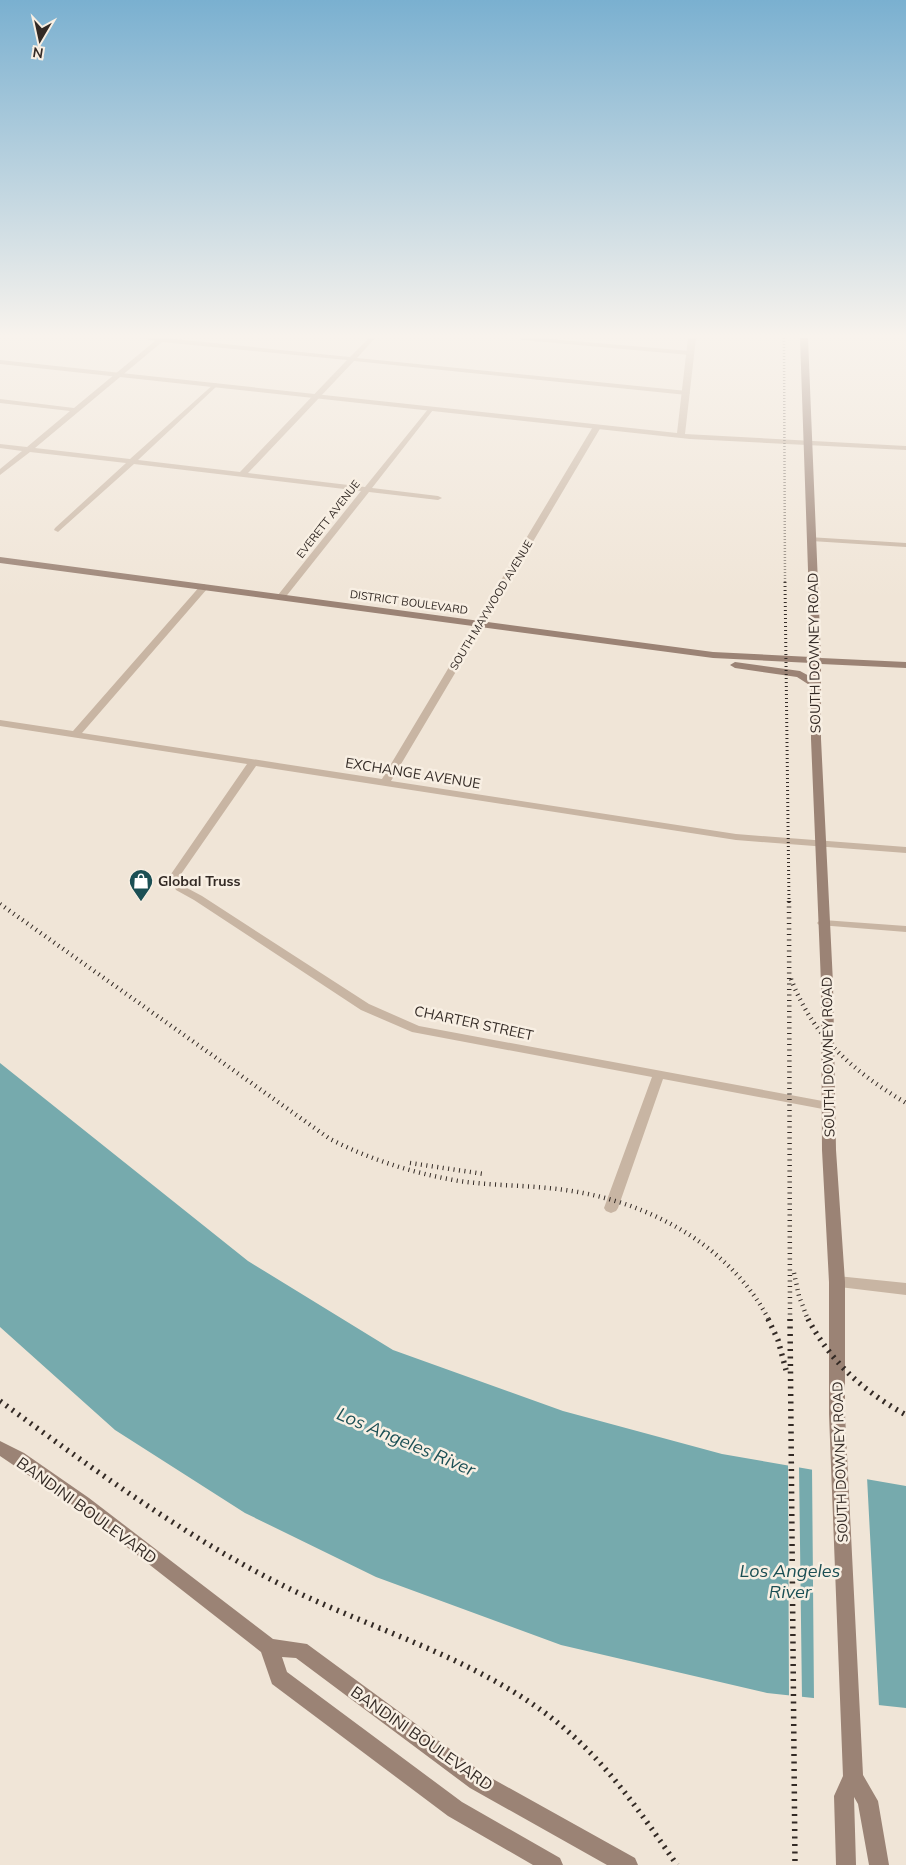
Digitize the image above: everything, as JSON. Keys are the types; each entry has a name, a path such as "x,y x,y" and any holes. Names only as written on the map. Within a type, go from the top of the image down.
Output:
{"main road":[{"name":"SOUTH DOWNEY ROAD","path":"807,425 816,659 816,743 827,983 829,1150 837,1282 837,1414 852,1777 844,1796 846,1865"},
{"name":"DISTRICT BOULEVARD","path":"0,560 699,654 754,659 816,659 906,665"},
{"path":"699,654 741,666 800,674 815,684"},
{"name":"BANDINI BOULEVARD","path":"0,1448 18,1458 83,1503 268,1647 300,1650 477,1780 628,1865"},
{"path":"268,1647 279,1678 286,1684 455,1810 554,1865"},
{"path":"852,1777 868,1801 878,1865"}],"street":[{"path":"0,473 57,425"},
{"path":"58,530 172,425"},
{"path":"242,475 289,425"},
{"name":"EVERETT AVENUE","path":"281,597 418,425"},
{"path":"579,425 681,436 906,448"},
{"path":"681,436 683,425"},
{"name":"SOUTH MAYWOOD AVENUE","path":"385,782 597,427"},
{"path":"0,446 438,498"},
{"path":"811,539 906,544"},
{"path":"76,734 204,587"},
{"name":"EXCHANGE AVENUE","path":"0,722 736,837 906,850"},
{"name":"CHARTER STREET","path":"254,762 174,877 177,885 182,891 198,898 365,1008 416,1029 828,1106"},
{"path":"823,923 906,929"},
{"path":"611,1208 659,1074"},
{"path":"837,1282 906,1289"}],"water":[{"name":"Los Angeles River","path":"0,1063 248,1261 393,1350 563,1411 722,1454 906,1486 906,1708 767,1693 561,1645 376,1577 245,1513 115,1430 0,1327"}],"pier":[{"path":"788,1463 799,1465 802,1699 789,1698"},
{"path":"812,1467 867,1477 879,1707 814,1700"}],"railway":[{"path":"784,425 785,583"},
{"path":"785,582 789,903"},
{"path":"789,901 790,1320"},
{"path":"0,904 330,1139 345,1147 393,1165 425,1174 472,1183 565,1190 626,1204 655,1216 683,1231 709,1249 732,1270 752,1293 769,1320"},
{"path":"791,979 811,1019 837,1051 869,1078 906,1103"},
{"path":"410,1163 484,1174"},
{"path":"794,1273 799,1296 808,1320"},
{"path":"768,1319 778,1340 786,1370"},
{"path":"790,1319 795,1865"},
{"path":"808,1319 827,1349 850,1374 876,1396 906,1415"},
{"path":"0,1401 169,1520 240,1563 313,1600 468,1667 505,1686 539,1709 572,1735 602,1765 628,1797 677,1865"}],"place":[{"name":"Global Truss","path":"141,902"}]}
